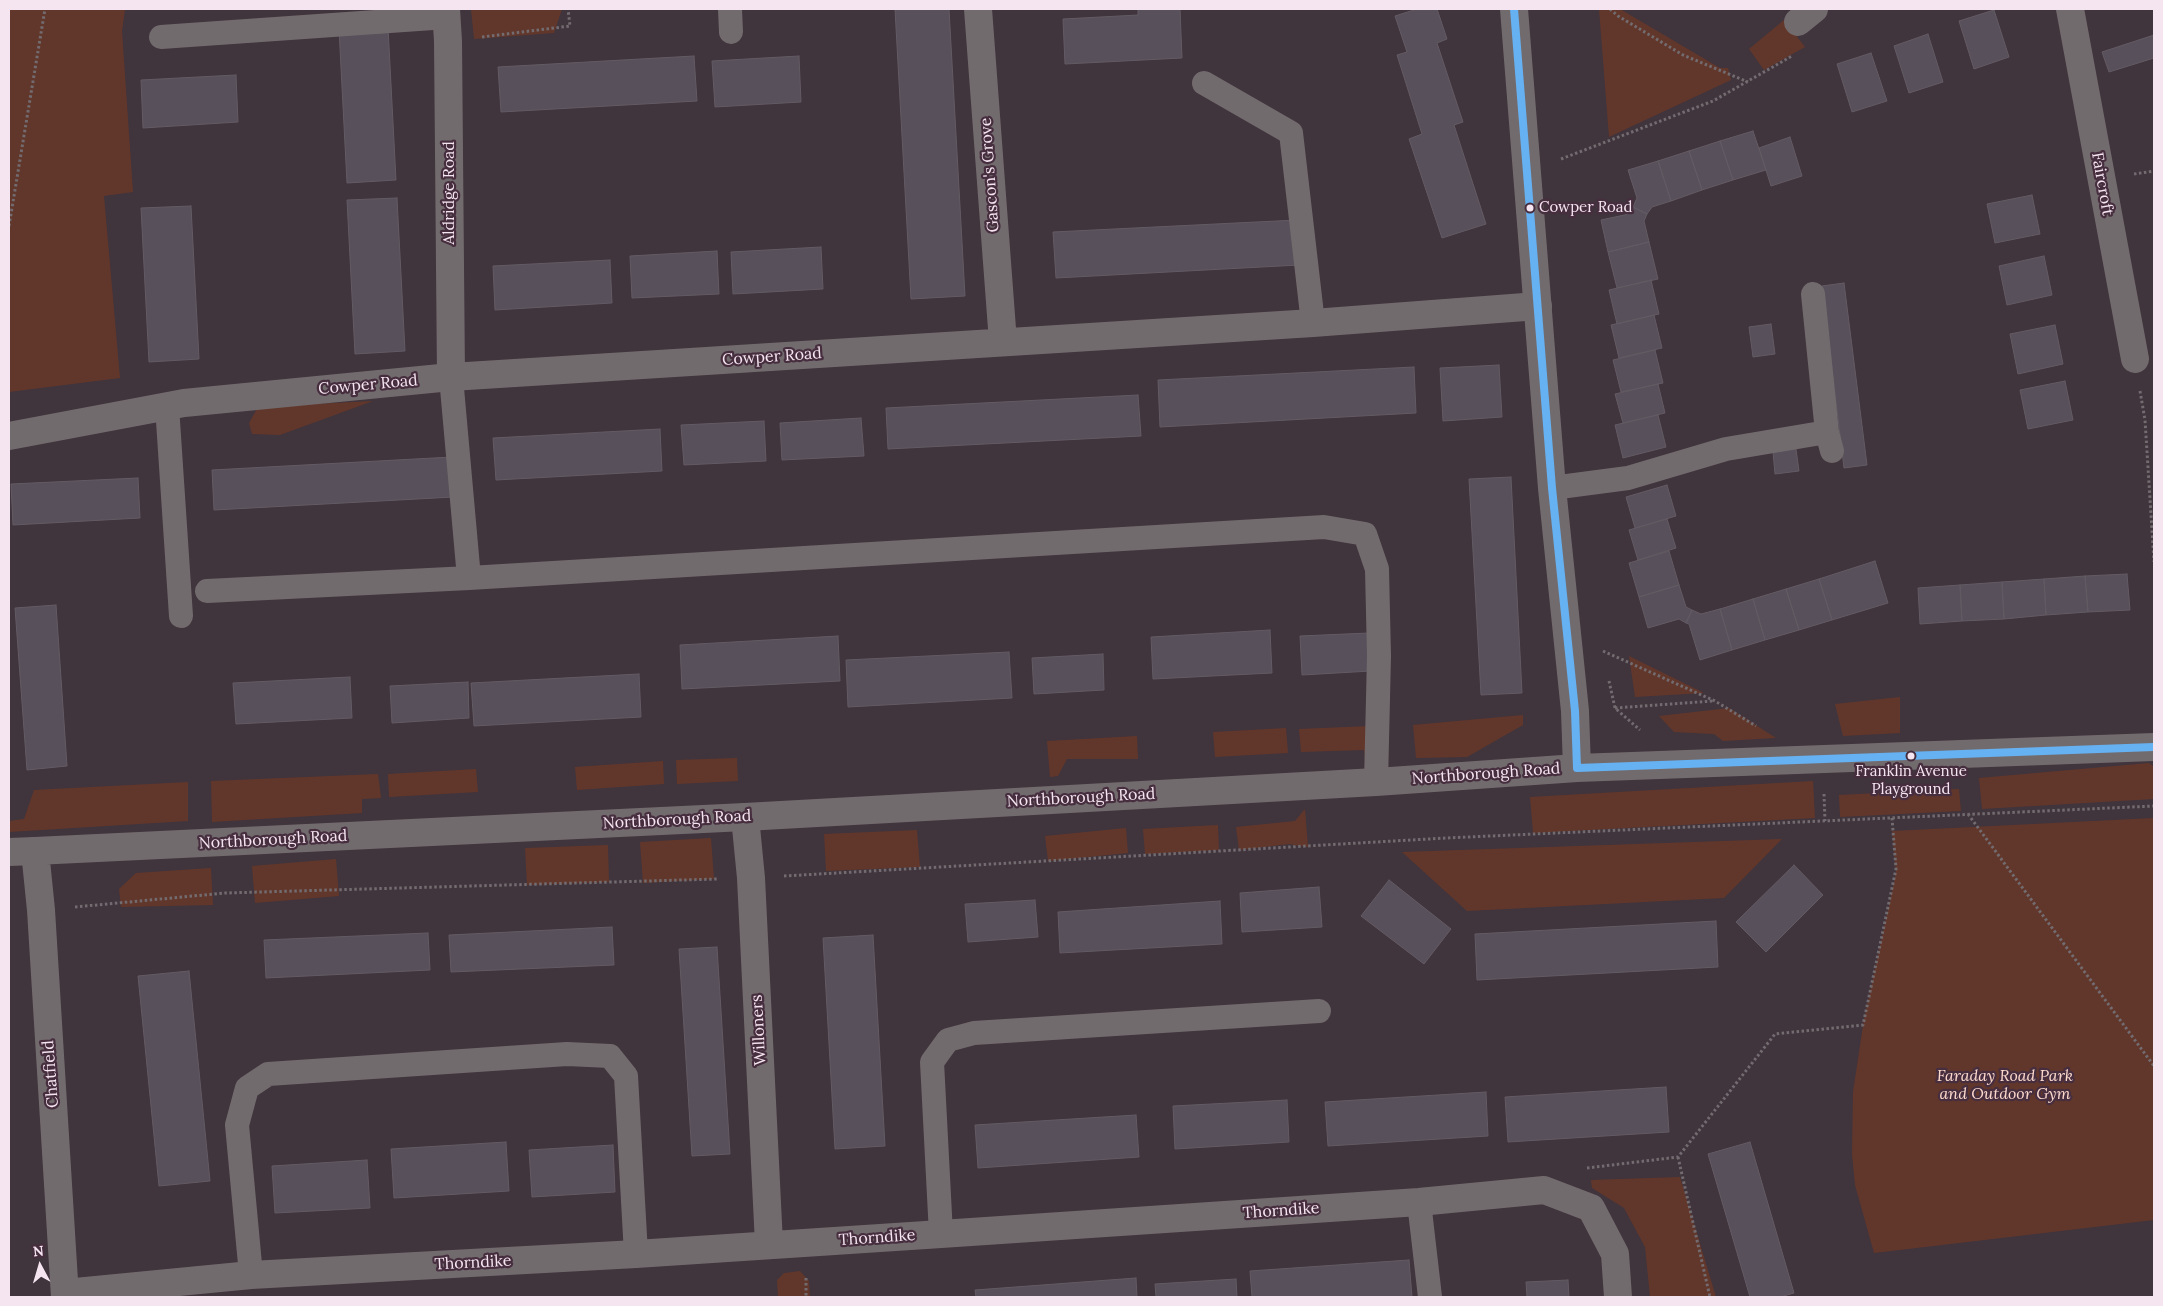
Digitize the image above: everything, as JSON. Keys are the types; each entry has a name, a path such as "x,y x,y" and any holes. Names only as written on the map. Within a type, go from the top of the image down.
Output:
{"street":[{"name":"Gascon's Grove","path":"978,9 1003,342"},
{"path":"1514,9 1552,488 1575,711 1577,768"},
{"name":"Faircroft","path":"2070,9 2135,359"},
{"name":"Aldridge Road","path":"447,22 451,377"},
{"name":"Cowper Road","path":"9,436 167,406 451,377 1313,323 1538,306"},
{"name":"Northborough Road","path":"22,852 745,817 1376,782 1577,768 2154,747"},
{"name":"Willoners","path":"745,817 751,878 769,1244"},
{"name":"Chatfield","path":"22,852 41,910 65,1295"},
{"name":"Thorndike","path":"65,1295 251,1275 636,1254 941,1234 1419,1202 1544,1190 1591,1208 1615,1254 1618,1297"}],"lane":[{"path":"160,37 447,22"},
{"path":"1204,84 1291,133 1313,323"},
{"path":"1552,488 1628,478 1726,449 1829,442 1813,294"},
{"path":"451,377 469,578"},
{"path":"167,406 181,616"},
{"path":"207,591 469,578 1324,527 1365,534 1377,568 1379,656 1376,782"},
{"path":"941,1234 932,1062 948,1040 974,1033 1319,1011"},
{"path":"251,1275 237,1125 246,1088 268,1074 567,1054 610,1056 626,1076 636,1254"},
{"path":"1419,1202 1430,1297"}],"path":[{"path":"9,226 45,9"},
{"path":"447,22 570,26 568,9"},
{"path":"1610,9 1618,16 1684,55 1749,82"},
{"path":"1528,172 1713,101 1749,82 1792,56 1806,16"},
{"path":"2135,359 2145,420 2154,562"},
{"path":"1602,650 1715,701 1757,726"},
{"path":"1607,708 1715,701"},
{"path":"1824,791 1825,821"},
{"path":"41,910 225,893 751,878 1436,838 2154,806"},
{"path":"1967,814 2154,1066"},
{"path":"1544,1190 1570,1170 1678,1157 1774,1034 1863,1025 1896,869 1892,818"},
{"path":"1678,1157 1710,1297"}],"green space":[{"path":"9,9 125,9 122,31 133,192 104,196 120,378 9,392"},
{"path":"471,9 562,9 554,33 474,39"},
{"path":"1599,9 1620,9 1720,68 1728,68 1731,80 1609,137"},
{"path":"1784,20 1805,47 1764,70 1749,49"},
{"path":"373,401 280,435 252,434 249,423 258,407"},
{"path":"1629,656 1704,693 1635,697"},
{"path":"1900,697 1900,733 1843,736 1835,704"},
{"path":"1729,708 1776,738 1723,741 1714,734 1674,732 1659,716"},
{"path":"1523,715 1523,725 1467,757 1416,758 1413,725"},
{"path":"1370,726 1365,759 1364,750 1301,752 1299,729"},
{"path":"1286,728 1288,753 1215,757 1213,732"},
{"path":"1137,736 1138,759 1067,759 1058,776 1050,777 1047,741"},
{"path":"737,758 738,781 677,784 676,760"},
{"path":"663,761 664,784 577,790 575,767"},
{"path":"2149,763 2154,767 2154,799 1982,809 1979,778"},
{"path":"476,769 478,792 389,797 388,774"},
{"path":"378,774 381,798 362,799 362,813 212,822 211,781"},
{"path":"1813,781 1815,818 1533,833 1530,797"},
{"path":"188,782 188,821 9,832 9,821 24,819 34,790"},
{"path":"1959,789 1961,811 1840,817 1839,795"},
{"path":"1305,809 1308,847 1289,844 1239,850 1236,827 1295,821"},
{"name":"Faraday Road Park and Outdoor Gym","path":"2154,818 2154,1220 1874,1253 1855,1185 1852,1154 1853,1092 1864,1019 1896,873 1892,831"},
{"path":"1218,825 1219,850 1145,854 1143,829"},
{"path":"1126,828 1128,853 1048,861 1045,836"},
{"path":"917,830 920,867 826,871 824,834"},
{"path":"711,838 714,879 643,883 640,842"},
{"path":"1782,839 1724,898 1467,911 1402,852"},
{"path":"608,845 609,882 527,885 525,848"},
{"path":"336,859 339,896 255,903 252,866"},
{"path":"211,868 213,905 121,907 119,889 136,873"},
{"path":"1680,1177 1716,1297 1650,1297 1645,1247 1624,1208 1592,1188 1591,1180"},
{"path":"800,1271 809,1281 810,1297 778,1297 777,1280 784,1273"}],"building":[{"path":"895,9 949,9 965,296 911,299"},
{"path":"1138,9 1180,9 1182,58 1065,64 1063,19 1138,15"},
{"path":"1417,9 1437,9 1447,39 1437,43 1463,122 1454,125 1486,224 1442,238 1409,139 1422,134 1397,55 1407,52 1395,16"},
{"path":"1994,10 2009,57 1974,69 1959,21"},
{"path":"388,27 396,180 347,183 339,29"},
{"path":"1928,34 1943,82 1909,93 1894,46"},
{"path":"2154,35 2154,58 2109,72 2102,52"},
{"path":"1871,53 1887,101 1852,112 1837,64"},
{"path":"694,56 697,101 501,112 498,67"},
{"path":"799,56 801,102 715,107 712,61"},
{"path":"236,75 238,122 143,128 141,80"},
{"path":"1753,131 1766,170 1733,180 1720,141"},
{"path":"1790,137 1802,176 1771,186 1759,148"},
{"path":"1720,141 1733,180 1702,190 1689,151"},
{"path":"1689,151 1702,190 1671,201 1658,161"},
{"path":"1658,161 1671,201 1652,207 1647,214 1633,207 1637,198 1628,170"},
{"path":"2032,195 2040,234 1995,243 1987,204"},
{"path":"397,198 405,351 355,354 347,200"},
{"path":"191,206 199,359 149,362 141,208"},
{"path":"1633,207 1647,214 1644,221 1649,242 1608,252 1601,220 1629,214"},
{"path":"1297,220 1299,265 1056,278 1053,232"},
{"path":"1649,242 1658,279 1617,288 1608,252"},
{"path":"821,247 823,289 733,294 731,252"},
{"path":"717,251 719,294 632,298 630,256"},
{"path":"2044,256 2052,295 2007,305 1999,266"},
{"path":"610,260 612,303 495,310 493,266"},
{"path":"1651,280 1659,314 1617,324 1609,290"},
{"path":"1844,283 1867,465 1844,468 1822,286"},
{"path":"1654,315 1662,348 1619,358 1611,325"},
{"path":"1771,324 1775,354 1753,357 1749,327"},
{"path":"2055,325 2063,364 2018,374 2010,334"},
{"path":"1655,350 1663,383 1621,392 1613,360"},
{"path":"1499,365 1502,417 1443,421 1440,368"},
{"path":"1414,367 1416,413 1160,427 1158,380"},
{"path":"2065,381 2073,420 2028,429 2020,390"},
{"path":"1658,384 1665,413 1623,423 1615,394"},
{"path":"1138,395 1141,436 888,449 886,408"},
{"path":"1658,415 1666,447 1623,458 1615,425"},
{"path":"861,418 864,456 782,460 780,423"},
{"path":"764,421 766,461 684,465 681,425"},
{"path":"660,429 662,471 496,480 493,438"},
{"path":"1796,449 1799,471 1775,474 1773,452"},
{"path":"452,457 454,497 214,510 212,470"},
{"path":"1511,477 1522,693 1481,695 1469,479"},
{"path":"138,478 140,518 13,525 11,484"},
{"path":"1667,485 1676,516 1635,528 1626,497"},
{"path":"1667,519 1676,548 1638,560 1629,530"},
{"path":"1669,551 1679,585 1639,597 1629,563"},
{"path":"1875,561 1888,603 1832,620 1819,579"},
{"path":"2127,574 2130,610 2088,612 2085,576"},
{"path":"2085,576 2088,612 2046,615 2044,579"},
{"path":"1819,579 1832,620 1799,630 1786,589"},
{"path":"2044,579 2046,615 2004,619 2002,582"},
{"path":"2002,582 2004,619 1962,621 1960,585"},
{"path":"1679,585 1686,607 1692,610 1686,623 1679,619 1648,628 1639,597"},
{"path":"1960,585 1962,621 1920,624 1918,588"},
{"path":"1786,589 1799,630 1765,640 1753,599"},
{"path":"1753,599 1765,640 1732,650 1720,609"},
{"path":"56,605 67,766 27,770 15,608"},
{"path":"1720,609 1732,650 1700,660 1689,624 1686,623 1692,610 1701,614"},
{"path":"1270,630 1272,673 1153,679 1151,637"},
{"path":"1369,633 1371,671 1302,675 1300,636"},
{"path":"838,636 840,681 682,689 680,645"},
{"path":"1009,652 1012,698 848,707 846,660"},
{"path":"1103,654 1104,690 1034,694 1032,658"},
{"path":"639,674 641,717 474,726 471,683"},
{"path":"350,677 352,718 236,724 233,683"},
{"path":"468,682 469,718 392,723 390,686"},
{"path":"1794,865 1823,895 1766,952 1736,922"},
{"path":"1389,880 1451,929 1424,964 1361,916"},
{"path":"1319,887 1322,927 1242,932 1240,893"},
{"path":"1035,900 1038,937 968,942 965,904"},
{"path":"1220,901 1222,944 1060,953 1058,912"},
{"path":"1716,921 1718,967 1477,980 1475,934"},
{"path":"612,927 614,965 451,972 449,935"},
{"path":"428,933 430,970 266,978 264,940"},
{"path":"873,935 885,1146 835,1149 823,938"},
{"path":"717,947 730,1154 692,1156 679,949"},
{"path":"189,971 210,1181 159,1186 138,976"},
{"path":"1666,1087 1669,1132 1508,1142 1505,1097"},
{"path":"1486,1092 1488,1136 1328,1146 1325,1102"},
{"path":"1287,1100 1289,1142 1175,1149 1173,1106"},
{"path":"1136,1115 1139,1157 978,1168 975,1125"},
{"path":"506,1142 509,1191 394,1198 391,1149"},
{"path":"1750,1142 1794,1293 1780,1297 1750,1297 1708,1154"},
{"path":"613,1145 615,1192 532,1197 529,1150"},
{"path":"367,1160 370,1208 275,1213 272,1166"},
{"path":"1409,1260 1412,1297 1252,1297 1250,1271"},
{"path":"1136,1278 1137,1297 976,1297 975,1290"},
{"path":"1236,1279 1237,1297 1156,1297 1155,1284"},
{"path":"1568,1280 1569,1297 1527,1297 1526,1282"}],"transit line":[{"path":"1514,9 1552,488 1575,711 1577,768"},
{"path":"1577,768 2154,747"}],"place":[{"name":"Cowper Road","path":"1530,208"},
{"name":"Franklin Avenue Playground","path":"1911,756"}]}
